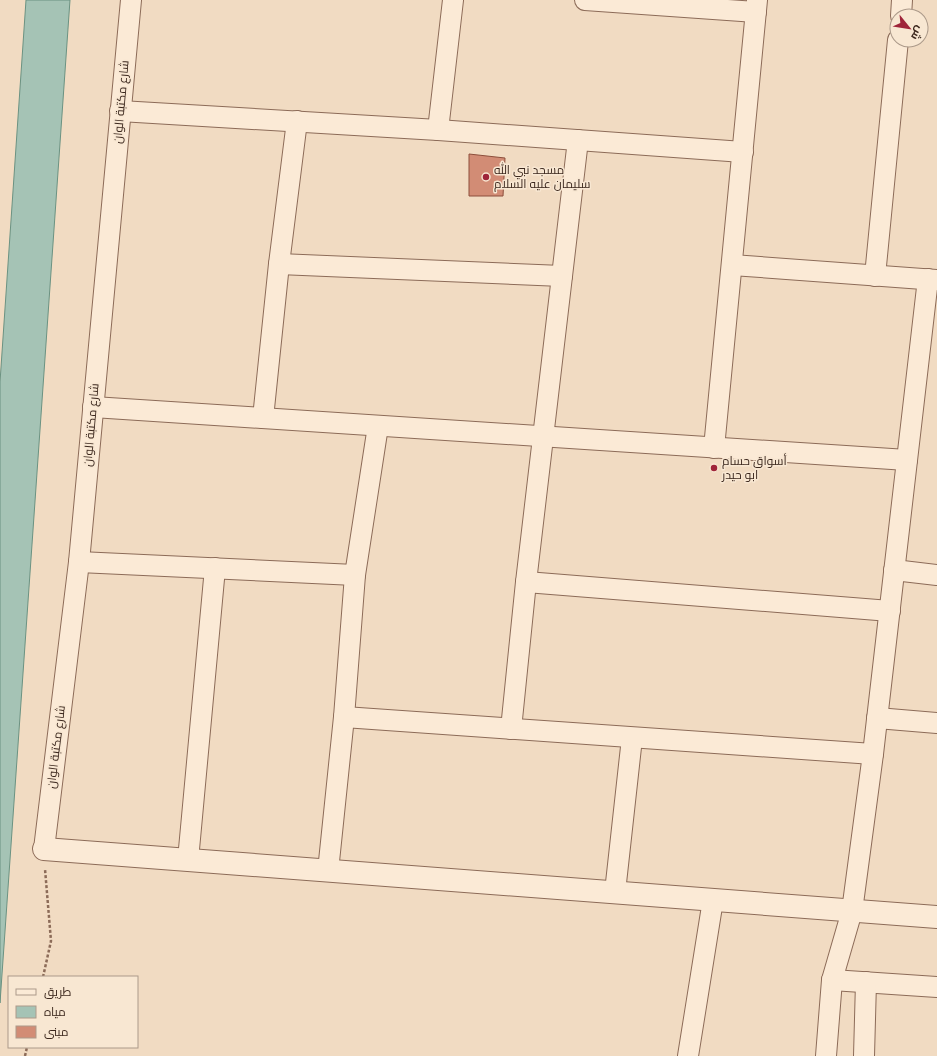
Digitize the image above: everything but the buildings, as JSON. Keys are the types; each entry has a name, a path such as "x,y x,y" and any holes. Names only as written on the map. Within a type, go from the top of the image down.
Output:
{"street":[{"name":"شارع مكتبة الوان","path":"44,849 78,562 131,0"},
{"path":"438,130 453,0"},
{"path":"584,0 756,6 714,448"},
{"path":"875,276 897,48"},
{"path":"120,111 438,130 743,152"},
{"path":"263,418 279,264 297,121"},
{"path":"511,729 526,582 578,140"},
{"path":"279,264 562,276"},
{"path":"732,265 932,280 907,460 873,754 852,911 832,980 826,1056"},
{"path":"93,407 907,460"},
{"path":"328,870 344,717 355,575 378,426"},
{"path":"78,562 355,575"},
{"path":"188,860 215,568"},
{"path":"894,570 937,575"},
{"path":"526,582 890,611"},
{"path":"344,717 873,754"},
{"path":"877,718 937,723"},
{"path":"615,892 632,738"},
{"path":"44,849 937,917"},
{"path":"688,1056 712,900"},
{"path":"832,980 937,987"},
{"path":"864,1056 866,982"}],"path":[{"path":"43,976 51,942 44,849"}],"water":[{"path":"26,0 70,0 0,1003 0,382"}],"place":[{"name":"مسجد نبي الله سليمان عليه السلام","path":"486,177"},
{"name":"أسواق حسام ابو حيدر","path":"714,468"}]}
